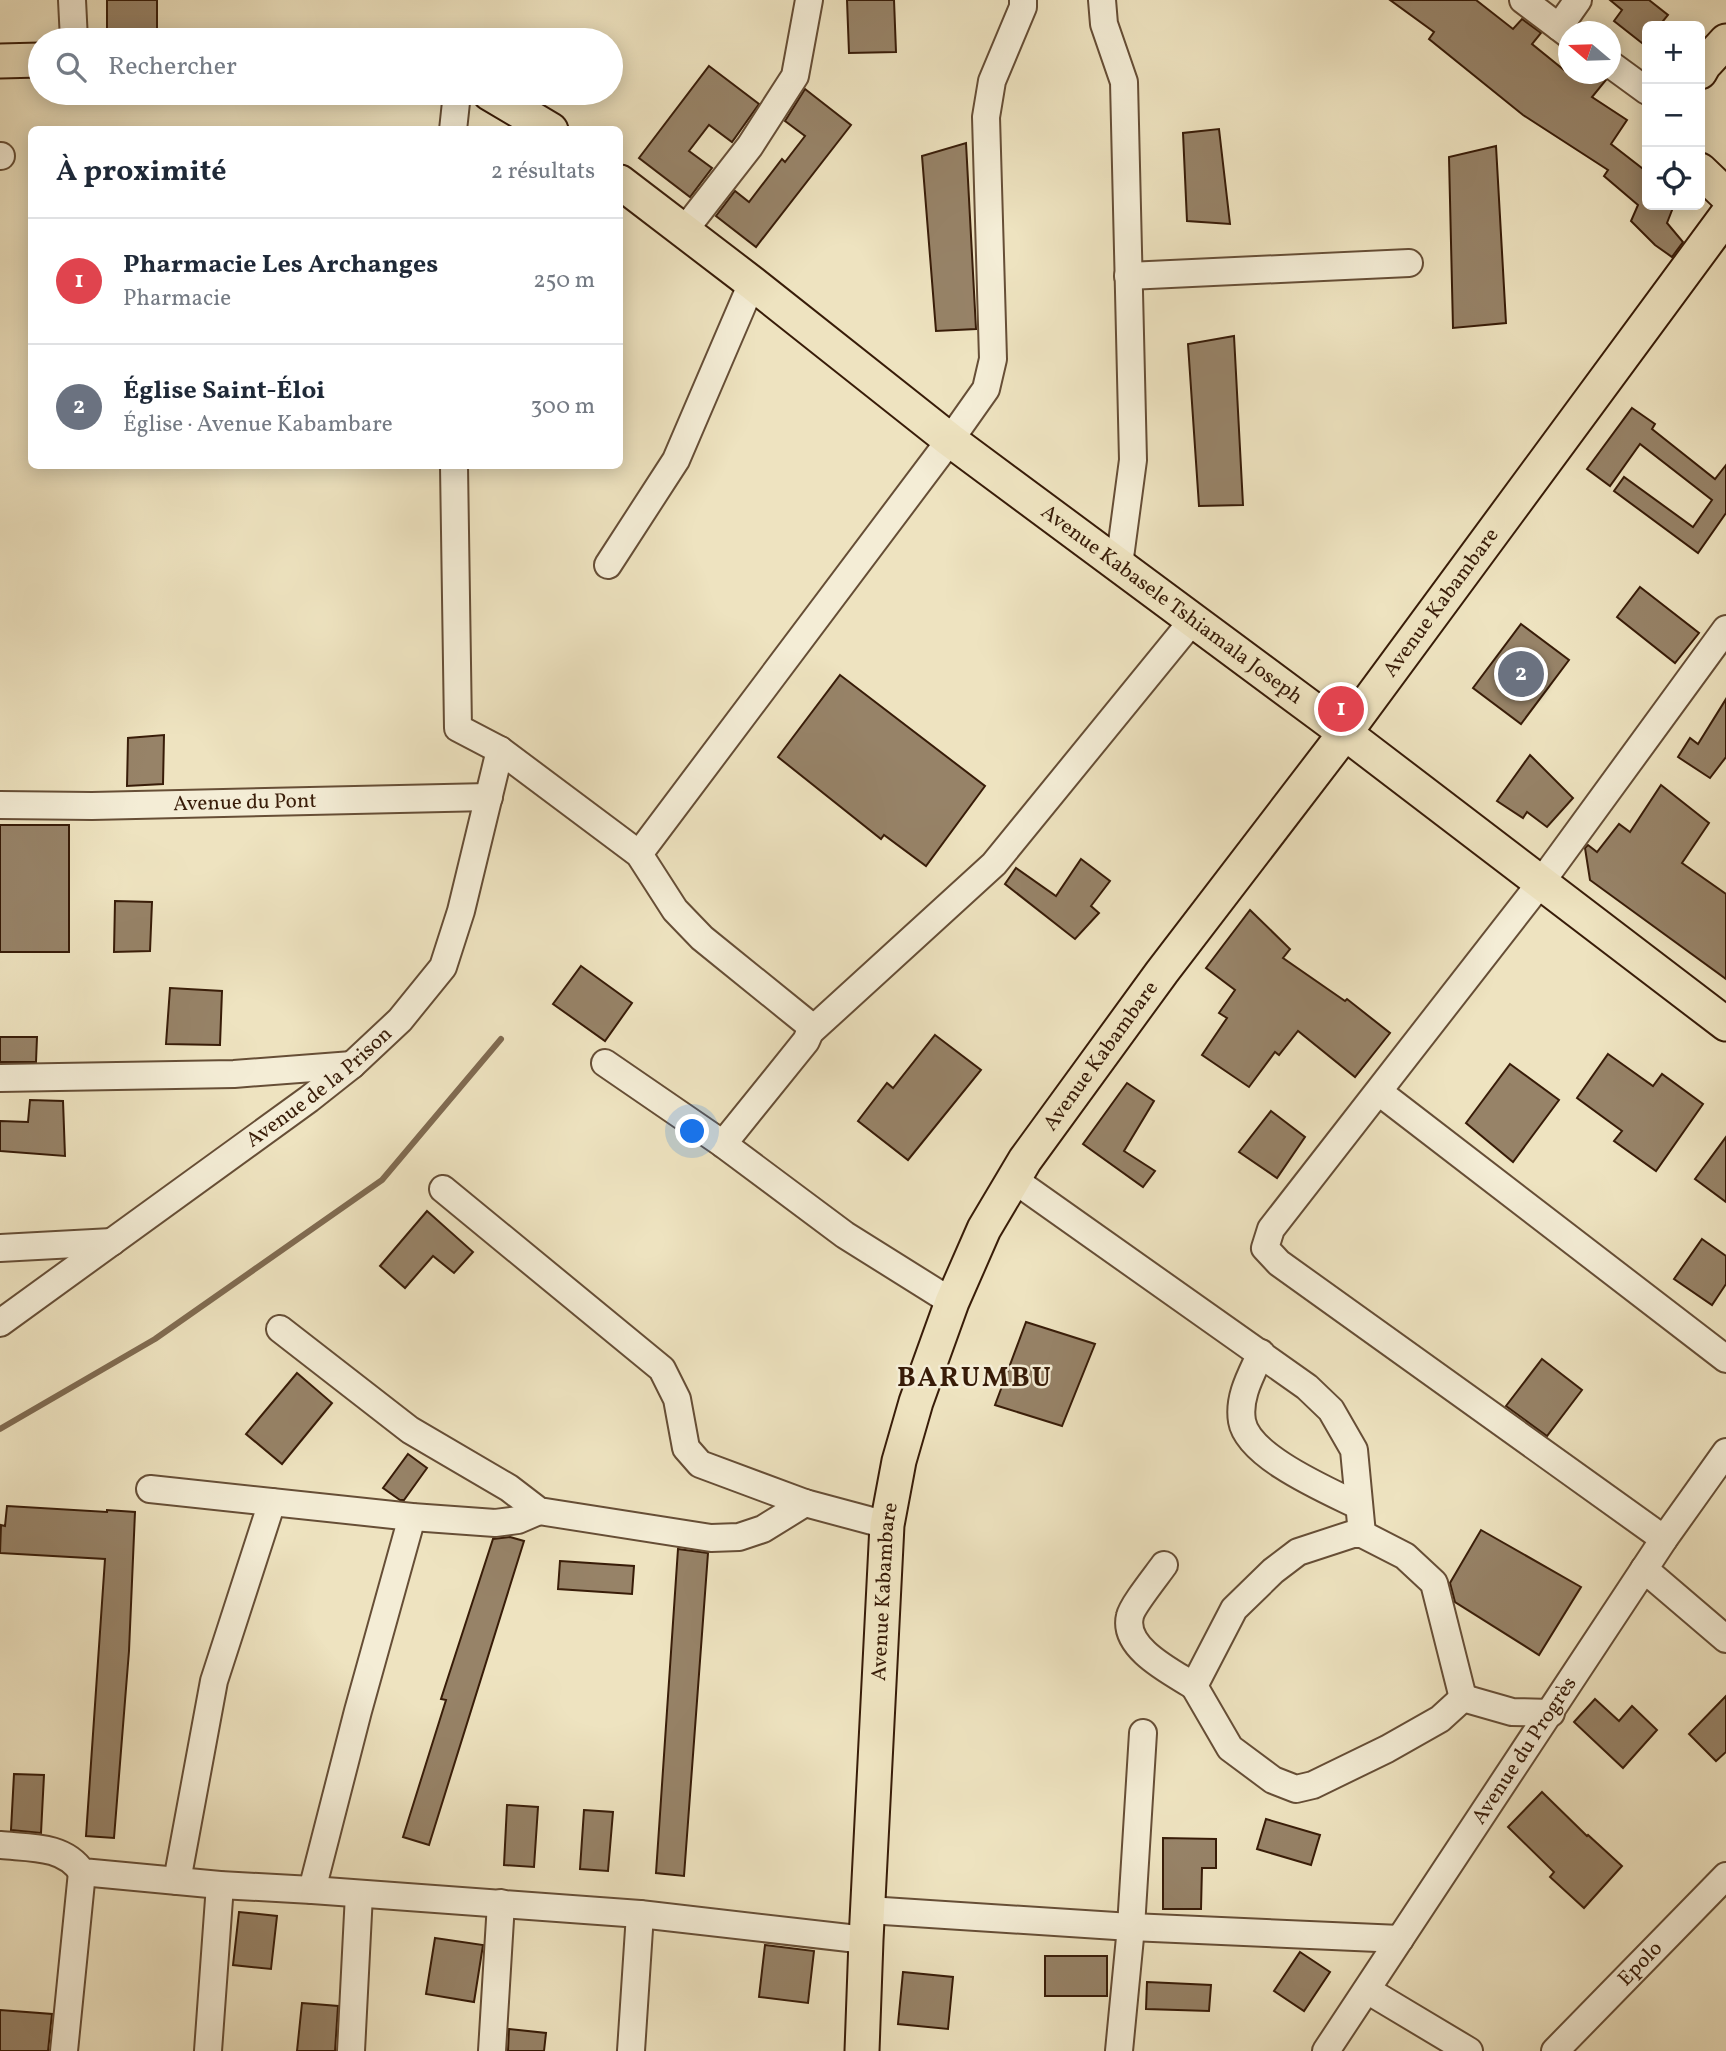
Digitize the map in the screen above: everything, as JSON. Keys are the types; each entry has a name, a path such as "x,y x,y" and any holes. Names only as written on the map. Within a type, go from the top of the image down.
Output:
{"main road":[{"path":"1705,64 1726,41"},
{"path":"0,61 28,60"},
{"path":"509,105 544,126"},
{"path":"1705,175 1726,195"},
{"name":"Avenue Kabasele Tshiamala Joseph","path":"623,184 950,440 1723,1017"},
{"name":"Avenue Kabambare","path":"862,2051 887,1525 899,1461 916,1402 952,1302 985,1229 1025,1160 1162,972 1345,733 1726,216"}],"street":[{"path":"72,0 73,28"},
{"path":"684,232 750,146 795,76 809,0"},
{"path":"639,854 986,389 993,359 986,117 992,80 1023,7 1023,0"},
{"path":"1102,0 1104,24 1124,82 1133,460 1119,565"},
{"path":"1522,0 1558,26"},
{"path":"1568,21 1578,0"},
{"path":"1621,72 1642,87"},
{"path":"453,126 456,105"},
{"path":"1128,276 1409,263"},
{"path":"608,565 676,460 752,283"},
{"path":"454,469 458,728 500,750 639,854 676,910 693,929 807,1023 810,1032"},
{"path":"723,1144 806,1041 810,1032 994,864 1193,620"},
{"path":"1664,1539 1269,1255 1265,1248 1271,1229 1542,881 1726,629"},
{"name":"Avenue de la Prison","path":"0,1323 309,1099 352,1065 400,1020 443,967 461,911 500,750"},
{"name":"Avenue du Pont","path":"0,805 92,806 489,796"},
{"path":"605,1063 723,1144 845,1235 952,1302"},
{"path":"0,1078 234,1074 352,1065"},
{"path":"1379,1092 1726,1359"},
{"path":"1013,1179 1261,1353 1307,1387 1331,1410 1353,1450 1362,1534"},
{"path":"443,1189 662,1369 677,1399 686,1448 700,1464 804,1503 887,1525"},
{"path":"0,1248 112,1242"},
{"path":"280,1329 410,1430 509,1488 539,1511 710,1538 739,1537 763,1530 804,1503"},
{"path":"1261,1353 1244,1390 1242,1423 1255,1444 1284,1468 1359,1506"},
{"name":"Avenue du Progrès","path":"1326,2051 1664,1539 1726,1452"},
{"path":"150,1489 412,1517 495,1523 518,1520 539,1511"},
{"path":"177,1881 214,1681 272,1502"},
{"path":"312,1890 412,1517"},
{"path":"1194,1686 1234,1609 1273,1571 1298,1552 1353,1534 1362,1534 1405,1556 1434,1583 1463,1698"},
{"path":"1164,1565 1130,1615 1130,1634 1142,1650 1167,1670 1194,1686 1230,1748 1273,1780 1296,1789 1312,1785 1387,1749 1440,1719 1463,1698"},
{"path":"1644,1569 1726,1639"},
{"path":"1463,1698 1512,1712 1551,1713"},
{"path":"1119,2051 1131,1927 1143,1732"},
{"path":"0,1845 59,1852 74,1860 82,1872 64,2051"},
{"path":"82,1872 219,1885 640,1914 867,1925 1131,1927 1400,1939"},
{"name":"Epolo","path":"1555,2051 1726,1876"},
{"path":"208,2051 219,1885"},
{"path":"351,2051 359,1894"},
{"path":"492,2051 501,1903"},
{"path":"631,2051 640,1914"},
{"path":"1367,1990 1437,2043 1469,2051"}],"building":[{"path":"107,0 157,0 157,28 107,28"},
{"path":"847,0 894,0 896,52 849,53"},
{"path":"1390,0 1476,0 1513,29 1522,19 1541,33 1532,44 1558,65 1558,84 1603,84 1592,97 1627,120 1611,144 1642,168 1642,210 1672,210 1667,223 1683,242 1672,257 1655,245 1631,221 1638,205 1604,176 1608,170 1523,115 1429,39 1434,32"},
{"path":"1610,0 1649,0 1668,15 1663,21 1642,21 1642,43 1621,27 1621,21 1614,21 1622,10"},
{"path":"709,66 759,104 732,142 709,125 689,151 712,168 690,197 639,158"},
{"path":"805,89 851,125 756,247 716,216 735,191 749,202 782,159 785,162 805,136 785,121"},
{"path":"1219,129 1230,224 1187,221 1183,133"},
{"path":"966,143 976,329 936,331 922,156"},
{"path":"1496,146 1506,323 1453,328 1449,157"},
{"path":"1234,336 1243,505 1199,506 1188,344"},
{"path":"1632,408 1655,424 1652,429 1715,479 1726,465 1726,513 1698,553 1614,491 1624,477 1693,527 1712,500 1640,444 1610,486 1587,469"},
{"path":"1640,587 1699,633 1675,663 1617,617"},
{"path":"1521,624 1569,660 1521,724 1473,688"},
{"path":"840,675 985,786 926,866 884,835 881,839 778,757"},
{"path":"1726,699 1726,757 1710,778 1678,757 1690,738 1698,744"},
{"path":"164,735 163,784 127,786 128,738"},
{"path":"1530,755 1573,798 1547,827 1527,812 1523,818 1497,801"},
{"path":"1661,785 1709,823 1682,863 1726,894 1726,979 1590,880 1585,848 1588,845 1597,852 1619,824 1630,832"},
{"path":"0,825 69,825 69,952 0,952"},
{"path":"1081,859 1110,881 1091,906 1099,913 1075,939 1005,884 1016,868 1056,896"},
{"path":"115,901 152,902 150,951 114,952"},
{"path":"1250,910 1290,949 1283,958 1345,1001 1347,999 1390,1033 1355,1077 1298,1031 1279,1055 1275,1052 1249,1087 1202,1055 1227,1018 1219,1013 1235,990 1206,968"},
{"path":"581,966 632,1003 605,1041 553,1004"},
{"path":"170,988 222,991 220,1045 166,1044"},
{"path":"935,1035 981,1070 908,1160 858,1121 887,1083 893,1088"},
{"path":"0,1037 37,1037 36,1062 0,1062"},
{"path":"1608,1054 1653,1086 1662,1074 1703,1104 1656,1171 1614,1141 1622,1131 1577,1098"},
{"path":"1510,1064 1559,1100 1513,1162 1466,1123"},
{"path":"1127,1083 1154,1101 1124,1151 1155,1171 1143,1187 1083,1144"},
{"path":"30,1100 63,1101 65,1156 0,1151 0,1121 28,1122"},
{"path":"1271,1111 1305,1137 1277,1178 1239,1152"},
{"path":"1726,1137 1726,1202 1695,1179"},
{"path":"427,1211 473,1252 454,1273 433,1256 405,1288 380,1266"},
{"path":"1702,1239 1726,1256 1726,1284 1712,1305 1674,1279"},
{"path":"1026,1322 1095,1344 1062,1426 995,1405"},
{"path":"1542,1359 1582,1390 1547,1436 1506,1406"},
{"path":"297,1373 332,1403 282,1464 246,1434"},
{"path":"408,1454 427,1468 404,1500 400,1500 383,1488"},
{"path":"7,1506 135,1512 129,1651 114,1838 86,1836 105,1559 0,1553 1,1525 5,1526"},
{"path":"1481,1530 1581,1587 1539,1655 1455,1602 1450,1583"},
{"path":"510,1537 524,1541 429,1845 403,1837 446,1700 441,1699 493,1539"},
{"path":"678,1549 708,1553 684,1876 656,1873"},
{"path":"560,1561 634,1566 632,1594 558,1589"},
{"path":"1726,1696 1726,1752 1716,1761 1689,1734"},
{"path":"1595,1699 1619,1721 1632,1706 1657,1730 1623,1768 1574,1722"},
{"path":"14,1774 44,1775 41,1833 11,1830"},
{"path":"1542,1792 1622,1866 1584,1908 1550,1877 1554,1872 1508,1827"},
{"path":"507,1805 538,1807 534,1867 504,1865"},
{"path":"584,1810 613,1812 608,1871 580,1869"},
{"path":"1266,1819 1320,1835 1311,1865 1257,1849"},
{"path":"1163,1838 1216,1839 1216,1868 1202,1868 1201,1909 1163,1909"},
{"path":"239,1912 277,1916 271,1969 233,1965"},
{"path":"435,1938 483,1945 474,2002 426,1994"},
{"path":"765,1945 814,1951 808,2003 759,1997"},
{"path":"1300,1952 1330,1972 1304,2011 1274,1991"},
{"path":"1045,1956 1107,1956 1107,1996 1045,1996"},
{"path":"903,1972 953,1977 948,2029 898,2024"},
{"path":"1147,1982 1211,1985 1209,2011 1146,2009"},
{"path":"302,2003 338,2006 335,2051 297,2051"},
{"path":"0,2010 52,2014 48,2051 0,2051"},
{"path":"509,2029 546,2033 544,2051 508,2051"}],"waterway":[{"path":"0,1429 155,1339 382,1180 501,1039"}],"place":[{"name":"Église Saint-Éloi","path":"1521,674"},
{"name":"Pharmacie Les Archanges","path":"1341,709"}],"district":[{"name":"BARUMBU","path":"975,1378"}]}
